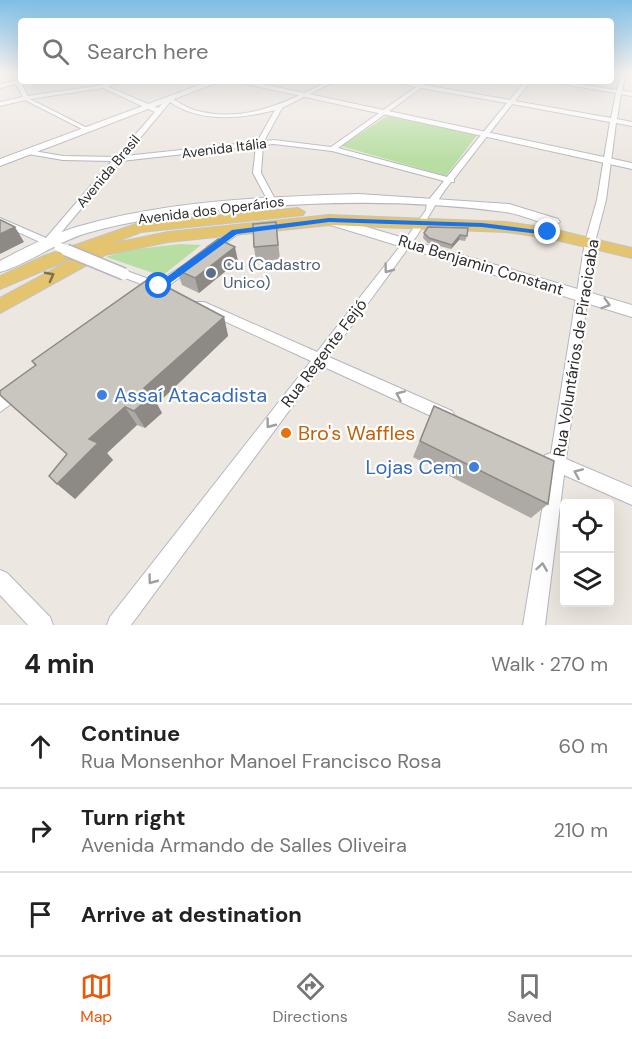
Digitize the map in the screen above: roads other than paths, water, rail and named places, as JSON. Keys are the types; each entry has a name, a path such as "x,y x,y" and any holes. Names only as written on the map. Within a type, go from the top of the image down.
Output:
{"main road":[{"path":"0,283 65,254 139,228 291,212 364,208 499,214 553,222 632,253"},
{"path":"0,306 47,278 100,251 168,237 235,232 329,220 428,211 506,227 632,240"}],"street":[{"path":"35,101 88,130"},
{"path":"140,101 155,109"},
{"path":"0,164 88,130 155,109 166,101"},
{"path":"173,101 188,110 228,115 257,113 279,108 292,101"},
{"path":"333,101 632,166"},
{"path":"332,149 399,101"},
{"path":"507,101 632,124"},
{"name":"Rua Voluntários de Piracicaba","path":"534,625 592,236 608,161 616,101"},
{"name":"Rua Regente Feijó","path":"118,625 512,102"},
{"path":"272,201 257,173 260,142 279,108"},
{"name":"Avenida Brasil","path":"53,245 155,109"},
{"name":"Avenida Itália","path":"31,152 63,158 118,159 260,142 332,149 451,180"},
{"path":"0,155 11,159"},
{"name":"Avenida dos Operários","path":"0,267 53,245 84,229 127,220 272,201 359,198 428,211"},
{"name":"Rua Benjamin Constant","path":"329,220 632,311"},
{"path":"0,221 53,245 164,289"},
{"path":"140,300 164,289 235,232"},
{"path":"191,301 460,421"},
{"path":"0,405 28,384"},
{"path":"536,454 632,496"},
{"path":"0,580 42,625"}],"place":[{"name":"Cu (Cadastro Unico)","path":"211,273"},
{"name":"Assaí Atacadista","path":"102,395"},
{"name":"Bro's Waffles","path":"286,433"},
{"name":"Lojas Cem","path":"474,467"}]}
